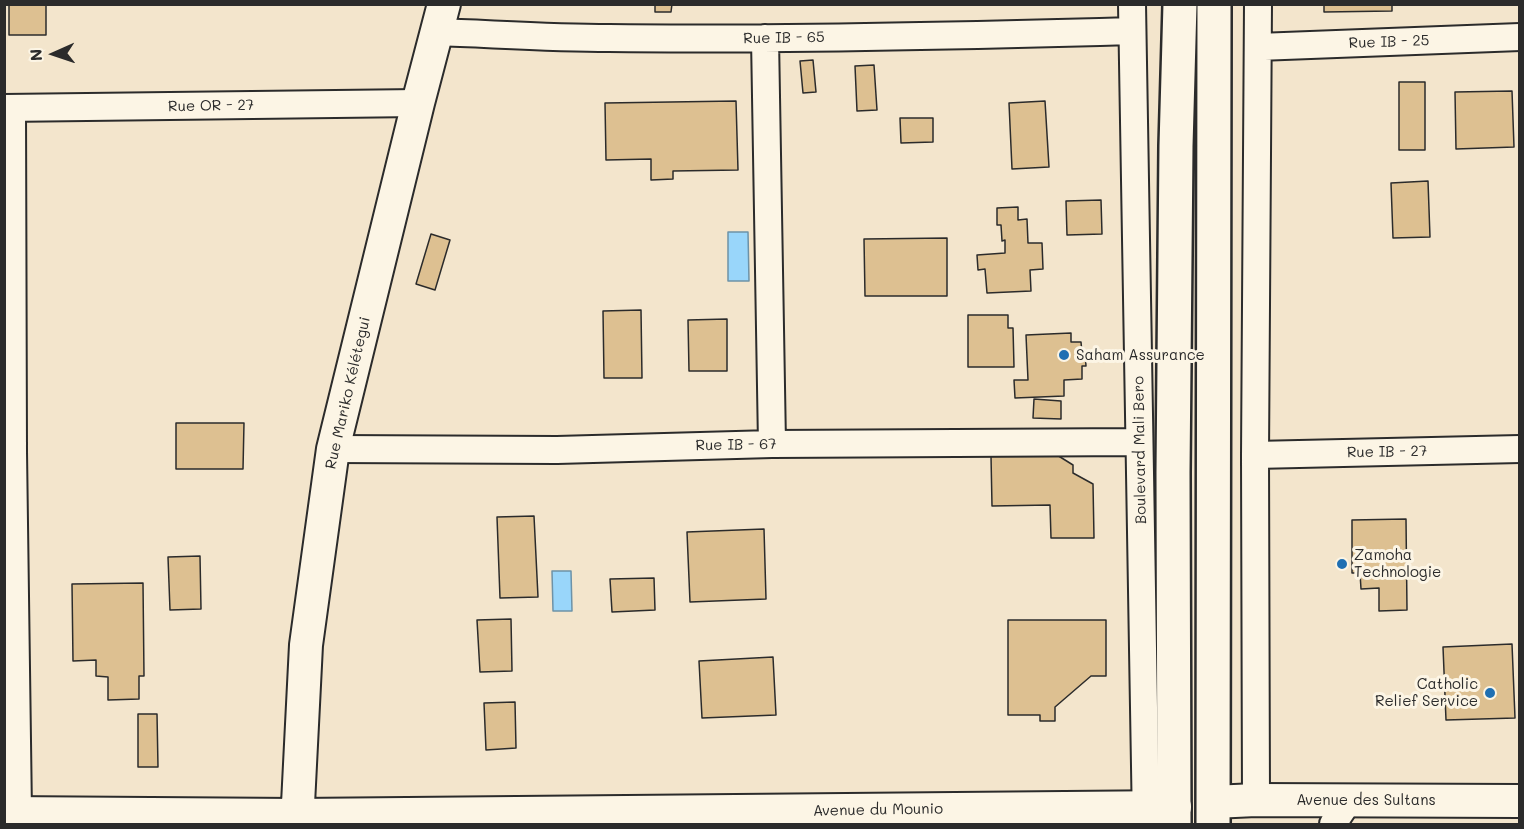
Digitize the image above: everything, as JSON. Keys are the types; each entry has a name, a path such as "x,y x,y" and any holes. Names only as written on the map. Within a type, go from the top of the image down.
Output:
{"main road":[{"path":"1160,816 1173,460 1176,146 1180,4"},
{"path":"1213,813 1214,4"}],"street":[{"name":"Boulevard Mali Bero","path":"1132,4 1139,442 1160,816"},
{"path":"1256,800 1255,455 1258,4"},
{"name":"Rue IB - 65","path":"440,18 607,38 980,36 1132,31"},
{"name":"Rue Mariko Kélétegui","path":"297,820 306,645 333,449 440,18"},
{"name":"Rue IB - 25","path":"1258,47 1520,37"},
{"path":"765,38 772,444"},
{"name":"Rue OR - 27","path":"8,108 418,103"},
{"path":"8,108 13,450 29,816"},
{"name":"Rue IB - 67","path":"333,449 557,450 772,444 1139,442"},
{"name":"Rue IB - 27","path":"1255,455 1520,450"},
{"name":"Avenue des Sultans","path":"1213,813 1256,800 1341,812 1520,801"},
{"name":"Avenue du Mounio","path":"29,816 297,820 710,812 1160,816"}],"water":[{"path":"728,232 748,232 749,281 728,281"},
{"path":"552,571 571,571 572,611 553,611"}],"building":[{"path":"9,4 46,4 46,35 9,35"},
{"path":"655,4 672,4 671,12 655,12"},
{"path":"1324,4 1392,4 1392,11 1324,12"},
{"path":"813,60 816,92 803,93 800,61"},
{"path":"874,65 877,110 857,111 855,66"},
{"path":"1399,82 1425,82 1425,150 1399,150"},
{"path":"1512,91 1514,147 1456,149 1455,92"},
{"path":"736,101 738,170 673,171 673,179 651,180 651,159 606,160 605,103"},
{"path":"1045,101 1049,167 1012,169 1009,103"},
{"path":"900,118 933,118 933,142 901,143"},
{"path":"1428,181 1430,237 1393,238 1391,183"},
{"path":"1101,200 1102,234 1067,235 1066,201"},
{"path":"1018,207 1018,220 1027,219 1028,243 1042,243 1043,269 1030,270 1031,291 987,293 985,269 978,270 977,255 1005,253 1005,240 1002,241 1001,225 997,225 997,208"},
{"path":"431,234 450,240 435,290 416,284"},
{"path":"947,238 947,296 865,296 864,239"},
{"path":"641,310 642,378 604,378 603,311"},
{"path":"968,315 1008,315 1008,328 1013,328 1014,367 968,367"},
{"path":"727,319 727,371 689,371 688,320"},
{"path":"1071,333 1071,342 1081,342 1082,353 1085,352 1086,366 1082,366 1082,379 1064,380 1064,396 1015,398 1014,380 1028,380 1026,335"},
{"path":"1034,399 1061,401 1061,419 1033,418"},
{"path":"176,423 244,423 243,469 176,469"},
{"path":"1057,455 1073,465 1073,473 1093,484 1094,538 1051,538 1050,505 992,506 991,456"},
{"path":"534,516 538,597 500,598 497,517"},
{"path":"1406,519 1407,610 1379,611 1379,588 1361,589 1360,573 1352,573 1352,520"},
{"path":"764,529 766,599 690,602 687,532"},
{"path":"200,556 201,609 170,610 168,557"},
{"path":"654,578 655,610 612,612 610,579"},
{"path":"143,583 144,676 139,676 139,699 108,700 108,677 96,676 96,660 73,661 72,584"},
{"path":"511,619 512,671 480,672 477,620"},
{"path":"1008,620 1106,620 1106,676 1091,676 1055,707 1055,721 1040,721 1040,715 1008,715"},
{"path":"1512,644 1515,718 1446,720 1443,647"},
{"path":"773,657 776,715 702,718 699,661"},
{"path":"515,702 516,748 486,750 484,703"},
{"path":"138,714 157,714 158,767 138,767"}],"place":[{"name":"Saham Assurance","path":"1064,355"},
{"name":"Zamoha Technologie","path":"1342,564"},
{"name":"Catholic Relief Service","path":"1490,693"}]}
